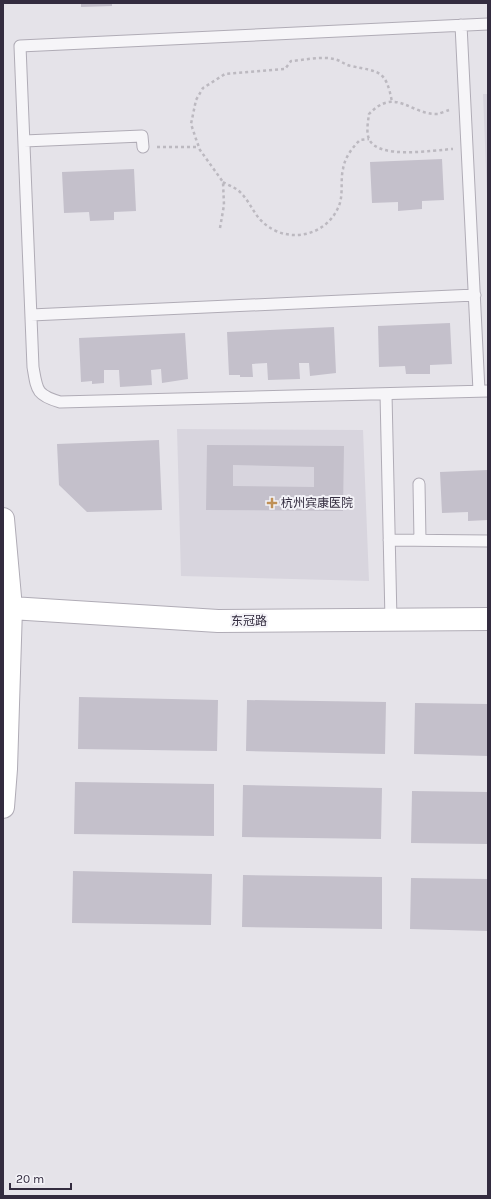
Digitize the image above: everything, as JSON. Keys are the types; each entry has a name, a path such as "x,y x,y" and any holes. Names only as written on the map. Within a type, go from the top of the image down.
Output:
{"main road":[{"path":"3,518 6,608 6,769 3,807"},
{"name":"东冠路","path":"6,608 218,622 488,619"}],"lane":[{"path":"461,25 475,295 484,391 60,402 45,398 37,387 33,367 20,46 461,25 488,24"},
{"path":"24,141 142,136 143,147"},
{"path":"31,315 475,295"},
{"path":"386,394 391,620"},
{"path":"419,484 420,540"},
{"path":"389,540 488,541"}],"path":[{"path":"369,139 360,140 346,159 342,169 338,208 329,220 318,230 301,236 286,235 262,222 240,192 223,182 199,147 191,124 196,100 203,88 225,74 285,70 291,61 334,59 349,66 369,69 382,75 388,83 392,102"},
{"path":"465,104 438,114 420,111 403,103 392,102 378,105 369,114 369,139 374,146 389,152 467,148"},
{"path":"143,147 199,147"},
{"path":"220,228 224,205 223,182"}],"shaded area":[{"path":"483,94 488,94 488,219"},
{"name":"杭州宾康医院","path":"177,429 363,430 369,581 181,576"}],"building":[{"path":"81,3 112,3 112,6 81,7"},
{"path":"442,159 444,200 422,201 422,209 398,211 398,202 372,203 370,162"},
{"path":"134,169 136,211 114,212 114,220 90,221 89,212 64,213 62,172"},
{"path":"450,323 452,364 430,365 430,374 406,374 405,366 379,367 378,326"},
{"path":"334,327 336,373 310,376 309,363 299,363 300,379 268,380 267,363 252,364 253,377 229,375 227,332"},
{"path":"185,333 188,379 162,383 161,369 151,370 152,385 120,387 119,370 104,370 104,383 92,384 92,381 81,382 79,338"},
{"path":"159,440 162,510 87,512 59,485 57,444"},
{"path":"207,445 344,446 343,511 206,510","holes":["233,465 314,467 314,487 233,486"]},
{"path":"488,470 488,520 468,521 468,512 442,513 440,472"},
{"path":"79,697 218,700 217,751 78,749"},
{"path":"247,700 386,702 385,754 246,751"},
{"path":"415,703 488,704 488,756 414,754"},
{"path":"75,782 214,784 214,836 74,834"},
{"path":"243,785 382,788 381,839 242,837"},
{"path":"412,791 488,792 488,844 411,843"},
{"path":"73,871 212,874 211,925 72,923"},
{"path":"243,875 382,877 382,929 242,927"},
{"path":"411,878 488,879 488,931 410,929"}],"place":[{"name":"杭州宾康医院","path":"272,503"}]}
